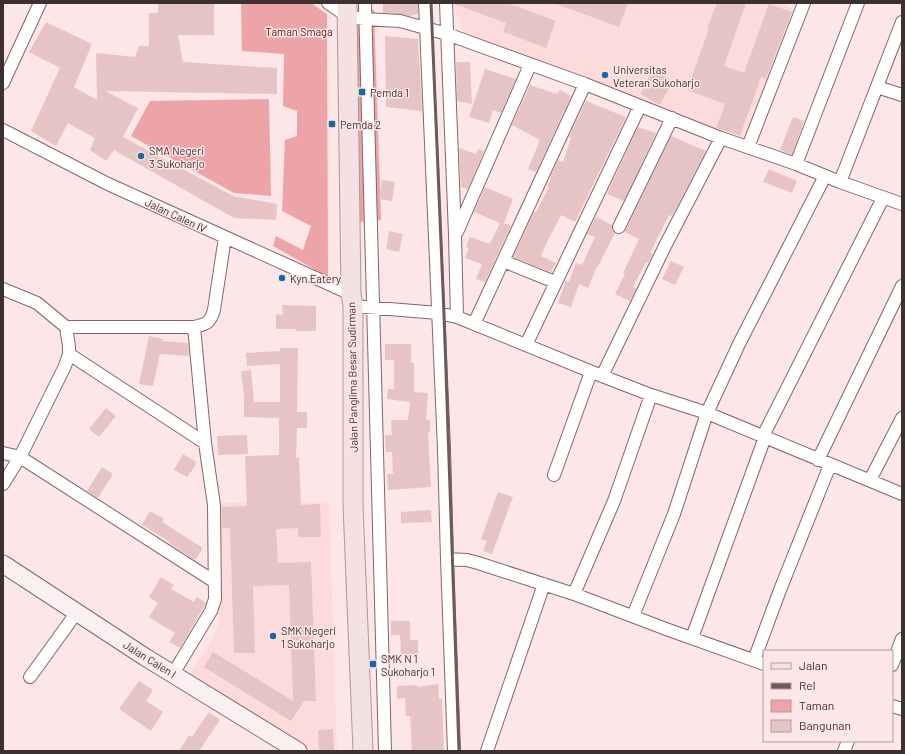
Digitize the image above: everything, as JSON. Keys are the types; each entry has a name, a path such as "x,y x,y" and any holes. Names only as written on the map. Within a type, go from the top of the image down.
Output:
{"main road":[{"name":"Jalan Panglima Besar Sudirman","path":"353,13 353,505 363,751"}],"street":[{"path":"3,83 40,3"},
{"path":"328,3 353,13 400,21 447,34 585,84 721,138 796,164 840,182 902,204"},
{"path":"353,13 365,3"},
{"path":"425,3 444,449 454,751"},
{"path":"446,3 457,317"},
{"path":"748,147 804,3"},
{"path":"796,164 858,3"},
{"path":"353,13 374,308 385,751"},
{"path":"840,182 902,22"},
{"path":"455,235 530,65"},
{"path":"474,324 585,84"},
{"path":"877,87 902,95"},
{"path":"526,345 640,106"},
{"path":"619,227 672,118"},
{"name":"Jalan Calen IV","path":"3,130 108,184 225,237 352,300 374,308 438,313 457,317 596,374 651,395 707,413 902,494"},
{"path":"554,475 596,374 721,138"},
{"path":"633,616 674,514 707,413 739,344 825,176"},
{"path":"692,638 764,437 883,198"},
{"path":"3,289 37,304 66,327 194,327 207,324 214,310 225,237"},
{"path":"503,261 555,282"},
{"path":"818,460 902,286"},
{"path":"3,484 20,457 65,366 70,346 66,327"},
{"path":"173,674 211,610 215,599 214,505 205,443 194,327"},
{"path":"69,354 205,443"},
{"path":"574,594 614,501 651,395"},
{"path":"870,480 902,418"},
{"path":"3,453 20,457 215,582"},
{"path":"447,559 467,560 544,584 759,662 780,590 830,465"},
{"name":"Jalan Calen I","path":"3,564 173,674 298,751"},
{"path":"487,751 544,584"},
{"path":"30,677 77,612"},
{"path":"893,662 902,639"}],"shaded area":[{"name":"Universitas Veteran Sukoharjo","path":"453,3 467,3 465,8 498,20 504,3 570,3 568,9 619,27 628,3 717,3 707,28 733,38 745,3 778,3 796,10 770,82 765,80 742,145 466,38","holes":["770,4 793,13 769,80 745,71","512,5 556,21 546,47 503,32","653,70 673,81 660,105 640,94","737,71 760,79 738,140 715,131"]},
{"name":"SMK Negeri 1 Sukoharjo","path":"329,502 337,751 309,751 187,678 209,646 218,626 221,561 219,503"}],"green space":[{"name":"Taman Smaga","path":"241,3 311,3 327,14 328,277 273,246 276,236 303,250 311,226 282,211 285,140 297,136 297,111 283,106 284,54 242,51"},
{"path":"352,9 374,10 381,220 359,222"},
{"path":"269,99 271,196 234,193 131,136 150,101"}],"building":[{"path":"158,3 214,3 214,35 178,35 183,62 277,68 277,94 105,91 138,108 123,137 233,196 277,204 276,220 234,218 114,150 106,161 90,150 95,138 68,123 56,146 31,131 60,68 29,52 46,22 92,44 74,87 97,100 96,53 135,57 139,46 149,46 149,13 158,13"},
{"path":"383,3 418,3 418,14 410,16 383,13"},
{"path":"454,3 507,3 556,21 546,48 503,32 506,23"},
{"path":"556,3 628,3 619,27"},
{"path":"717,3 746,3 724,66 744,73 769,4 792,12 766,79 761,77 740,136 716,128 725,104 687,90 709,29 707,28"},
{"path":"385,36 418,39 422,111 386,107"},
{"path":"456,62 470,62 472,104 457,101"},
{"path":"485,69 516,79 501,113 493,110 489,123 469,117"},
{"path":"653,70 673,81 660,105 640,94"},
{"path":"530,85 557,94 560,90 571,96 536,172 528,169 540,140 512,125"},
{"path":"586,101 626,117 575,222 561,215 547,242 541,256 556,263 551,272 513,257 534,212 536,212 549,187 547,186 558,160 563,162 571,138 569,137"},
{"path":"793,117 804,121 792,155 780,150"},
{"path":"638,127 656,133 624,201 607,194"},
{"path":"671,136 706,151 672,216 669,215 650,253 653,254 648,263 646,262 633,287 636,289 630,301 615,294 639,239 625,232"},
{"path":"459,148 476,154 478,149 484,151 468,189 461,187"},
{"path":"769,169 797,181 792,193 763,182"},
{"path":"382,180 395,182 392,201 379,199"},
{"path":"485,187 513,199 504,223 511,226 485,282 476,279 482,264 465,258 469,248 466,247 470,237 490,244 500,223 474,212"},
{"path":"596,217 612,225 615,233 597,266 588,288 579,284 571,307 558,303 566,281 569,282 576,263 582,265 595,237 587,234"},
{"path":"389,231 403,234 399,252 386,249"},
{"path":"671,261 684,267 675,285 662,279"},
{"path":"282,305 316,306 316,331 276,329 276,314 283,315"},
{"path":"149,336 163,339 162,341 188,343 189,356 160,354 153,386 139,384"},
{"path":"385,344 411,344 411,363 414,363 414,392 428,393 426,420 430,420 430,432 428,432 431,487 388,490 387,474 393,474 392,452 386,452 385,435 392,435 391,420 408,420 410,402 387,399 388,389 394,389 394,360 385,360"},
{"path":"280,348 298,348 297,412 307,412 307,428 297,428 296,458 299,458 301,505 320,504 321,537 298,537 298,528 276,529 278,563 311,562 316,701 304,701 291,721 204,667 213,652 293,701 289,585 253,586 255,653 234,653 230,528 222,528 222,507 247,506 245,456 279,455 279,418 244,417 244,396 241,371 251,370 254,402 280,402 280,364 247,366 246,353 280,351"},
{"path":"106,408 116,416 99,437 89,429"},
{"path":"247,435 248,454 218,455 217,436"},
{"path":"183,454 196,462 187,477 174,470"},
{"path":"102,467 113,474 98,498 87,491"},
{"path":"498,492 513,497 492,554 483,551 487,541 481,539"},
{"path":"431,510 432,522 401,523 401,512"},
{"path":"150,511 164,519 162,522 203,548 195,560 169,543 170,542 142,525"},
{"path":"161,577 174,585 171,589 194,602 197,597 206,603 180,648 169,642 175,633 149,617 158,603 149,597"},
{"path":"391,621 410,621 410,640 418,640 418,654 401,654 400,635 391,635"},
{"path":"139,681 153,690 146,701 163,712 151,731 119,709"},
{"path":"438,684 439,699 442,699 444,751 412,751 410,716 406,716 405,698 397,699 397,686 417,685 418,687"},
{"path":"209,712 220,720 199,751 179,751 189,735 192,737"},
{"path":"333,729 334,751 319,751 318,730"}],"railway":[{"path":"431,3 444,314 459,751"}],"place":[{"name":"Universitas Veteran Sukoharjo","path":"605,75"},
{"name":"Pemda 1","path":"362,92"},
{"name":"Pemda 2","path":"332,124"},
{"name":"SMA Negeri 3 Sukoharjo","path":"141,156"},
{"name":"Kyn Eatery","path":"282,278"},
{"name":"SMK Negeri 1 Sukoharjo","path":"273,636"},
{"name":"SMK N 1 Sukoharjo 1","path":"373,664"}]}
